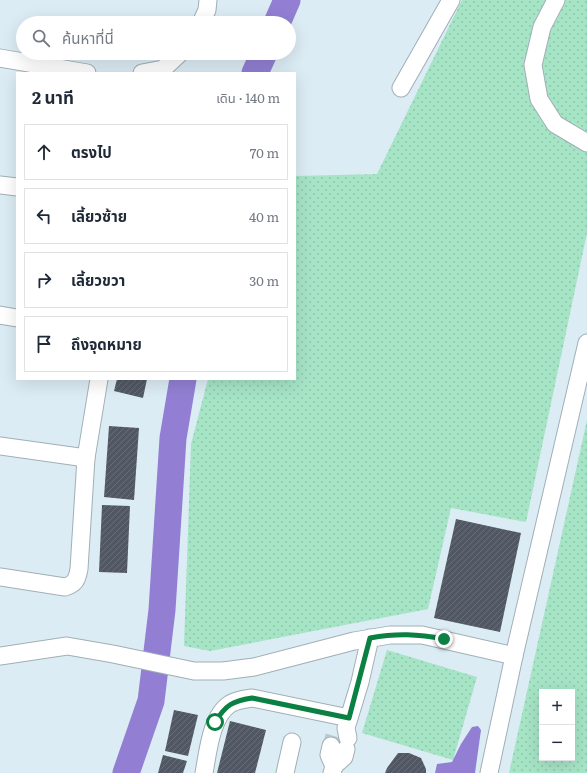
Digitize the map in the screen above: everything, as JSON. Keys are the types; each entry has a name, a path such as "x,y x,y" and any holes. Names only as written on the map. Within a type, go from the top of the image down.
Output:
{"street":[{"path":"204,16 207,10 208,0"},
{"path":"401,88 451,0"},
{"path":"556,0 542,28 533,65 538,99 555,124 587,143"},
{"path":"0,58 81,72"},
{"path":"147,72 163,69 173,60"},
{"path":"0,185 16,187"},
{"path":"0,315 16,318"},
{"path":"489,773 514,656 587,343"},
{"path":"0,577 64,587 72,585 77,580 86,458 99,380"},
{"path":"0,446 86,458"},
{"path":"0,656 67,646 194,671 223,671 254,667 370,638 390,635 422,635 514,656"},
{"path":"333,770 344,757 343,736 370,638"},
{"path":"204,773 215,722 230,704 238,700 252,698 343,736"},
{"path":"285,773 292,742"}],"green space":[{"path":"462,0 587,0 587,233 526,522 451,508 428,609 210,651 184,646 191,444 208,380 296,380 296,176 377,174"},
{"path":"587,420 587,773 509,773"},
{"path":"387,650 477,677 453,760 362,733"}],"shaded area":[{"path":"478,726 481,730 475,773 435,773 437,764 452,762 472,727"}],"building":[{"path":"117,380 147,380 143,398 114,391"},
{"path":"109,426 139,428 134,500 104,497"},
{"path":"102,505 130,506 127,573 99,572"},
{"path":"456,519 521,533 500,632 434,618"},
{"path":"174,710 198,715 188,756 165,751"},
{"path":"230,721 266,730 255,773 217,773"},
{"path":"398,753 409,753 421,758 426,769 426,773 385,773"},
{"path":"163,755 187,761 183,773 158,773"}],"waterway":[{"path":"280,16 287,0"},
{"path":"255,72 261,60"},
{"path":"126,773 151,701 162,610 173,438 183,380"}],"tunnel":[{"path":"331,746 334,736"}],"route":[{"path":"215,722 230,704 238,700 252,698 349,718 360,682 370,638 390,635 422,635 444,639"}]}
